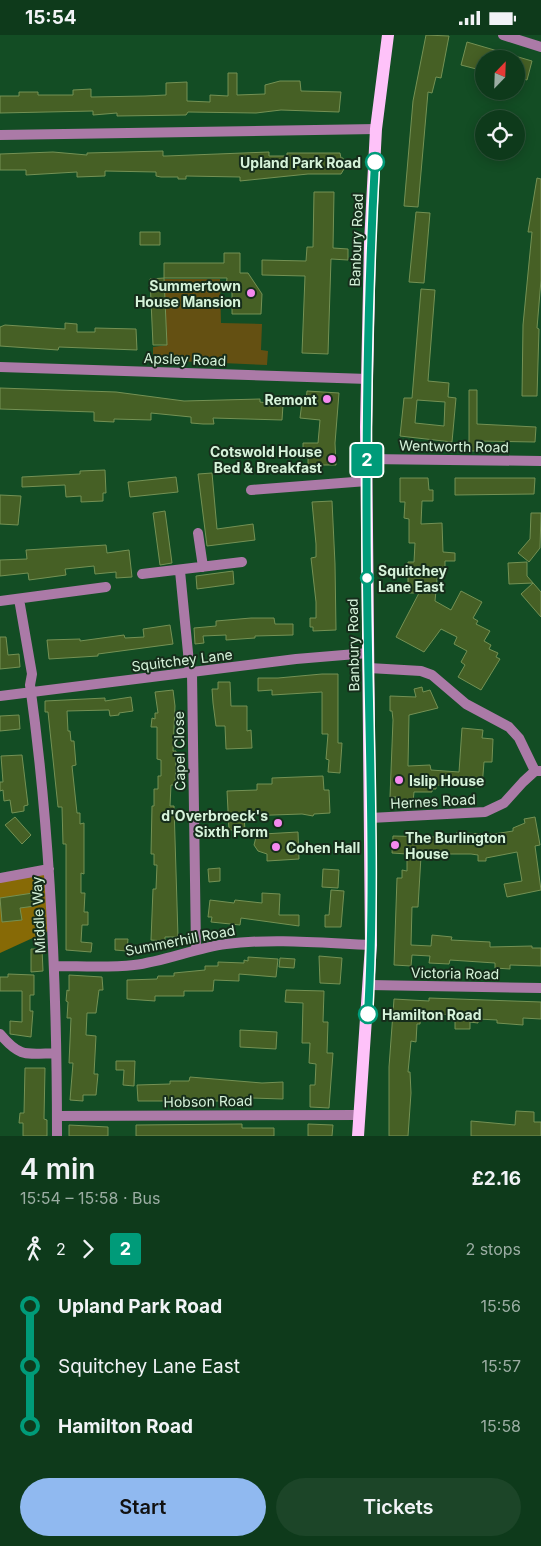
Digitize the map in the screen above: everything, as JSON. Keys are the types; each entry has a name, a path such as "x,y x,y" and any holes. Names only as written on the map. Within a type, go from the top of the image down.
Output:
{"main road":[{"name":"Banbury Road","path":"358,1136 371,945 367,481 370,243 376,129 388,35"}],"street":[{"path":"503,35 541,47"},
{"path":"0,135 376,129"},
{"name":"Apsley Road","path":"0,367 368,379"},
{"name":"Wentworth Road","path":"367,459 541,461"},
{"path":"251,490 367,481"},
{"path":"198,533 203,567"},
{"path":"142,574 180,571 242,562"},
{"name":"Capel Close","path":"180,571 191,673 196,949"},
{"path":"0,601 106,587"},
{"name":"Middle Way","path":"20,599 32,674 31,693 46,814 54,967 57,1136"},
{"name":"Squitchey Lane","path":"0,697 368,653"},
{"path":"368,668 421,671 432,675 466,704 509,727 519,738 538,771"},
{"name":"Hernes Road","path":"370,818 485,812 504,803 538,771"},
{"path":"0,878 49,869"},
{"name":"Summerhill Road","path":"54,967 133,965 172,958 196,949 226,944 267,941 371,945"},
{"name":"Victoria Road","path":"369,985 541,988"},
{"path":"0,1034 22,1054 56,1053"},
{"name":"Hobson Road","path":"57,1116 360,1115"}],"shaded area":[{"path":"164,279 220,279 221,323 262,324 261,350 268,351 267,365 153,360 153,347 167,345"},
{"path":"45,874 48,931 0,953 0,882"}],"building":[{"path":"426,35 449,36 441,78 436,77 432,93 428,92 418,207 404,206 413,101"},
{"path":"467,42 494,50 475,50 475,69 461,65"},
{"path":"525,59 532,61 527,80 525,79"},
{"path":"228,73 237,73 237,95 265,94 265,85 280,81 300,81 301,91 341,92 339,112 281,110 256,113 188,112 186,115 117,116 117,113 93,115 93,111 0,113 0,96 19,96 19,92 38,92 38,95 73,95 73,90 91,89 91,97 166,95 166,83 187,82 187,101 210,102 210,95 228,96"},
{"path":"163,151 163,156 269,152 269,156 287,156 287,153 340,153 341,158 343,158 344,169 341,174 308,174 240,181 240,177 186,176 186,179 178,179 178,177 156,176 156,172 105,171 105,176 77,177 77,172 26,175 26,170 0,170 0,154 53,152 87,155 87,153"},
{"path":"537,178 541,179 541,280 537,328 539,329 537,396 522,396 523,325 532,232 528,232"},
{"path":"314,192 334,192 333,248 348,249 348,260 331,259 328,354 302,353 305,276 262,275 262,260 306,261 307,247 313,247"},
{"path":"416,212 430,213 424,283 409,282"},
{"path":"140,232 160,232 160,245 140,245"},
{"path":"224,253 240,253 240,273 248,273 262,294 261,314 232,314 232,290 226,289 227,278 164,278 164,263 224,263"},
{"path":"164,278 167,345 153,345 150,279"},
{"path":"421,289 435,290 428,381 449,383 448,397 456,398 452,442 400,436 404,398 412,398","holes":["417,400 445,402 444,426 415,423"]},
{"path":"65,323 77,324 77,332 95,332 95,328 136,329 137,350 59,347 58,350 0,346 0,327 5,325 65,329"},
{"path":"0,388 116,392 184,401 260,399 260,402 283,405 282,420 213,418 214,424 203,424 191,423 191,417 151,413 151,420 114,419 114,422 94,421 94,412 0,409"},
{"path":"469,390 477,390 477,424 536,427 535,442 477,441 477,451 469,451"},
{"path":"307,391 339,393 335,443 336,465 308,465 308,458 303,458 303,443 318,443 320,420 300,418 302,402 306,402"},
{"path":"105,470 106,493 103,493 103,501 81,502 81,496 66,497 65,485 22,487 22,477 80,474 80,471"},
{"path":"212,473 217,529 253,524 255,540 207,546 198,474"},
{"path":"176,477 178,492 130,497 128,482"},
{"path":"400,478 428,478 429,490 433,490 433,501 422,501 421,524 442,523 443,552 455,553 455,561 445,561 445,569 438,569 435,601 451,610 461,591 482,602 473,618 478,621 476,624 490,631 484,641 491,645 489,649 498,653 496,657 500,659 481,690 458,677 465,665 461,662 467,651 454,644 457,637 441,629 424,652 396,637 419,593 408,593 408,562 414,562 415,543 409,543 409,519 404,518 405,502 400,502"},
{"path":"455,478 535,478 534,494 455,495"},
{"path":"0,495 21,496 18,525 0,524"},
{"path":"332,501 336,630 313,631 313,627 310,627 310,618 316,618 316,602 311,558 316,557 316,544 312,502"},
{"path":"165,511 172,563 160,565 153,513"},
{"path":"531,513 541,513 540,548 529,562 518,553 530,539"},
{"path":"106,545 107,553 129,550 132,577 116,578 116,572 95,574 94,566 65,569 66,575 29,580 28,573 0,576 0,560 27,559 26,550"},
{"path":"527,562 527,576 541,592 541,617 521,594 533,583 509,584 508,563"},
{"path":"233,571 234,584 197,589 196,576"},
{"path":"274,618 275,624 293,624 293,635 255,636 255,638 226,640 226,635 203,636 204,643 195,644 194,628 216,626 216,621"},
{"path":"170,625 173,644 98,654 98,656 49,659 47,640 80,639 80,641 124,635 125,638 144,637 143,629"},
{"path":"0,637 6,637 8,655 19,654 20,667 0,669"},
{"path":"338,674 338,743 342,743 340,773 328,772 329,760 326,759 328,734 322,734 322,692 272,695 272,690 258,691 258,678"},
{"path":"218,682 230,682 231,706 247,706 247,731 251,730 252,748 226,749 225,726 216,726 213,703 212,689 218,689"},
{"path":"422,687 423,692 430,690 438,708 409,715 408,766 430,765 431,770 459,772 462,728 483,730 482,738 493,739 492,762 484,762 482,787 436,785 436,789 432,789 432,792 414,792 413,802 396,802 396,797 390,797 393,720 392,711 390,711 390,696 416,697 414,689"},
{"path":"173,690 175,706 173,751 176,751 176,760 175,785 171,785 170,806 174,806 178,937 165,937 165,941 151,940 153,889 156,889 157,865 154,865 154,854 151,854 152,806 154,806 154,789 158,789 158,776 161,776 161,760 157,759 157,727 151,727 152,718 155,719 155,713 158,713 155,692"},
{"path":"131,697 133,711 119,713 119,715 110,716 109,710 67,711 68,731 70,731 71,741 74,741 76,765 72,766 77,813 80,813 80,824 84,823 84,874 81,873 81,893 85,893 84,912 88,912 88,925 82,925 81,942 92,943 91,952 66,950 66,844 63,844 62,807 58,807 48,712 45,712 45,701 105,698 105,701"},
{"path":"19,715 20,729 0,731 0,716"},
{"path":"22,755 28,805 24,806 24,811 12,813 10,800 4,801 3,790 0,791 0,782 3,782 1,756"},
{"path":"323,776 324,790 329,790 330,813 314,814 313,816 302,814 244,816 245,830 229,830 227,791 257,790 257,784 272,784 272,778"},
{"path":"15,817 31,835 22,844 5,825"},
{"path":"535,817 540,845 535,846 541,890 507,897 504,884 522,881 517,852 486,858 486,861 478,861 478,855 471,854 428,854 428,856 421,856 418,907 412,907 411,945 431,946 432,935 452,937 451,940 490,942 490,947 532,946 532,948 541,948 541,966 510,965 510,969 495,968 495,963 450,960 449,964 429,963 430,956 412,955 411,966 394,965 397,878 402,878 402,870 407,871 407,854 392,853 393,836 437,837 437,835 456,836 456,833 494,834 513,831 513,828 525,823 524,819"},
{"name":"Cohen Hall","path":"298,832 299,859 267,861 267,854 258,851 254,845 256,837 263,834"},
{"path":"220,868 220,881 209,882 208,869"},
{"path":"323,869 339,870 338,888 322,887"},
{"path":"331,890 344,891 341,927 325,927 325,915 329,915"},
{"path":"33,893 35,906 20,908 22,920 2,922 0,898"},
{"path":"262,893 280,894 279,915 299,915 299,926 241,918 240,925 211,922 212,917 208,917 210,900 234,903 235,900 262,903"},
{"path":"115,939 128,939 127,951 115,950"},
{"path":"31,949 42,949 43,971 31,972"},
{"path":"319,956 342,958 340,984 320,983"},
{"path":"248,957 278,959 276,977 239,974 239,981 214,980 213,991 184,991 184,996 155,996 155,1001 127,999 127,980 157,979 158,976 174,976 174,973 205,970 205,966 218,966 218,962 244,963 244,960 248,961"},
{"path":"280,958 295,959 294,968 279,967"},
{"path":"8,974 34,975 34,995 30,995 30,1011 33,1011 31,1037 10,1034 10,1021 22,1022 22,991 0,991 0,977 8,977"},
{"path":"69,975 102,977 103,990 99,990 96,1013 87,1013 86,1035 96,1036 94,1074 98,1074 96,1095 83,1095 83,1101 70,1100 73,1063 69,1063 71,1018 67,1018 68,1002 66,1001 67,990 69,991"},
{"path":"286,990 324,991 323,1022 328,1022 327,1053 333,1053 329,1108 310,1107 310,1085 315,1085 316,1064 309,1063 310,1043 302,1043 303,1003 285,1002"},
{"path":"429,998 541,1002 541,1019 523,1018 523,1025 497,1023 497,1020 478,1019 478,1023 470,1022 470,1029 455,1029 455,1015 421,1013 420,1024 417,1024 416,1042 411,1041 408,1072 410,1072 411,1093 408,1136 389,1136 389,1067 394,999 429,1001"},
{"path":"240,1030 277,1032 276,1049 240,1047"},
{"path":"116,1061 135,1061 134,1086 123,1085 124,1070 116,1070"},
{"path":"25,1068 45,1068 44,1119 47,1120 47,1136 23,1136 23,1123 19,1123 20,1113 24,1113"},
{"path":"190,1077 262,1083 283,1082 283,1099 138,1101 137,1085 170,1084 170,1081 189,1081"},
{"path":"516,1111 534,1112 534,1122 541,1122 541,1136 471,1136 471,1121 515,1125"},
{"path":"242,1124 242,1128 274,1128 274,1136 136,1136 136,1125"},
{"path":"308,1124 333,1125 332,1136 308,1136"},
{"path":"69,1125 108,1127 108,1136 69,1136"}],"bus line":[{"name":"2","path":"368,1014 371,945 366,427 370,243 375,162"}],"place":[{"name":"Upland Park Road","path":"375,162"},
{"name":"Summertown House Mansion","path":"251,293"},
{"name":"Remont","path":"327,399"},
{"name":"Cotswold House Bed & Breakfast","path":"332,459"},
{"name":"Squitchey Lane East","path":"367,578"},
{"name":"Islip House","path":"399,780"},
{"name":"d'Overbroeck's Sixth Form","path":"278,823"},
{"name":"The Burlington House","path":"395,845"},
{"name":"Cohen Hall","path":"276,847"},
{"name":"Hamilton Road","path":"368,1014"}]}
